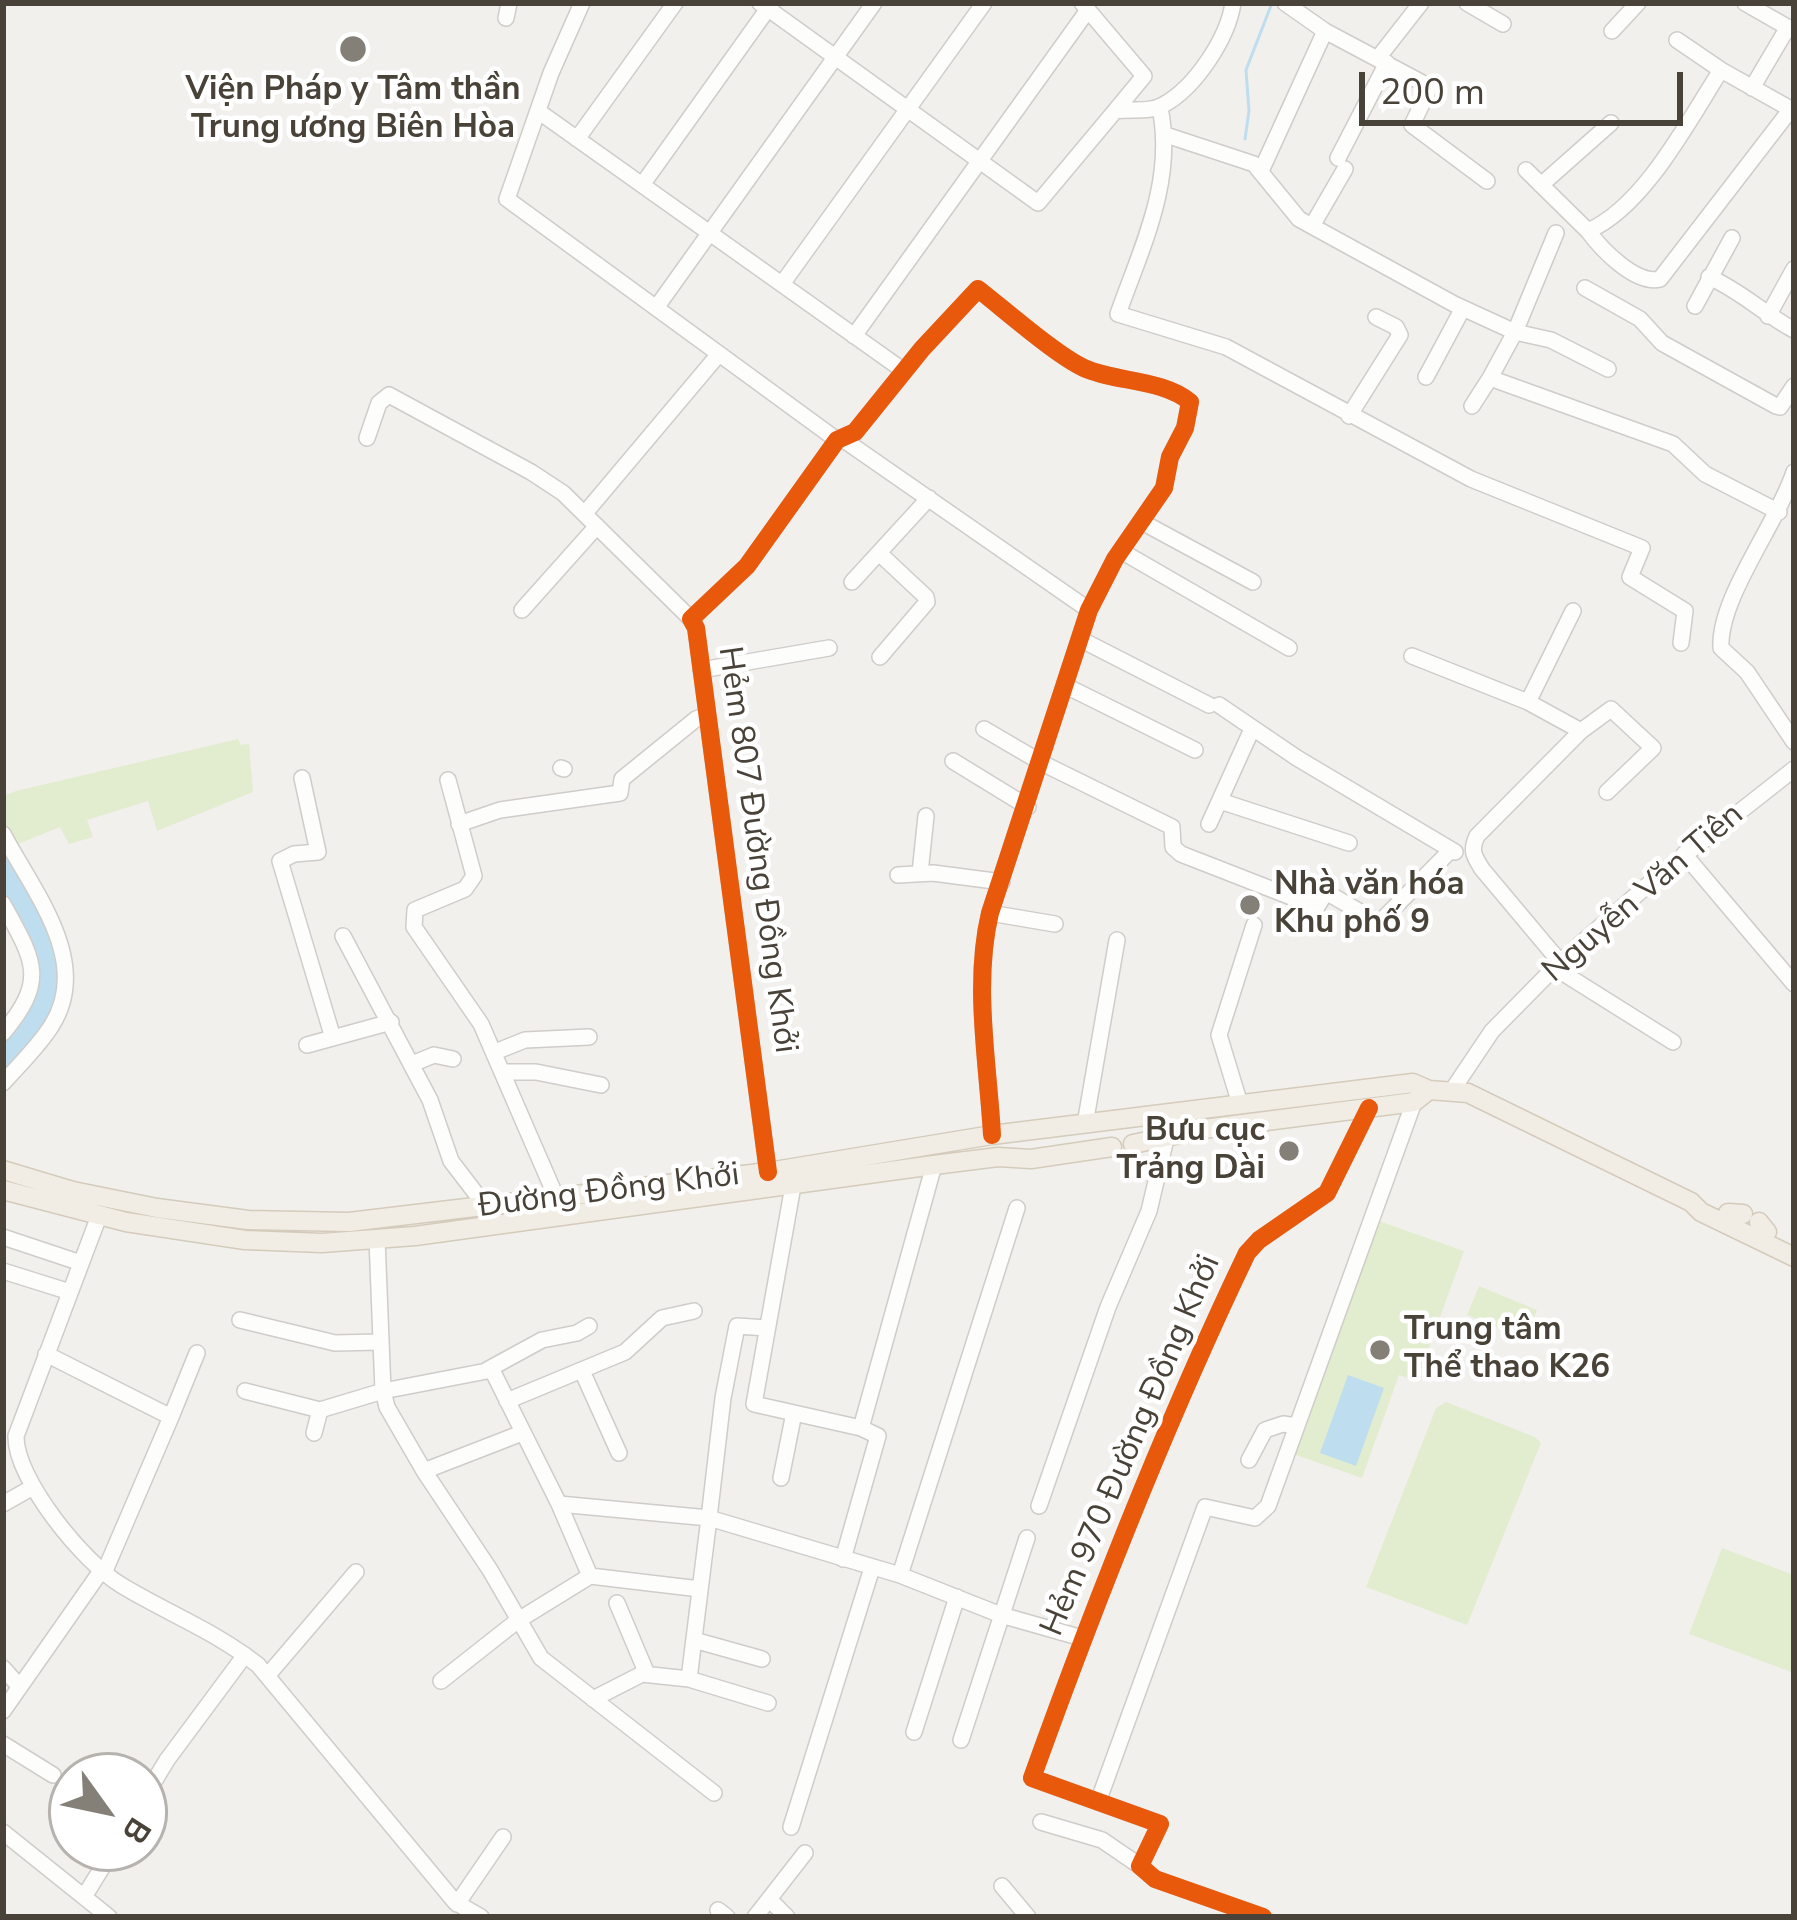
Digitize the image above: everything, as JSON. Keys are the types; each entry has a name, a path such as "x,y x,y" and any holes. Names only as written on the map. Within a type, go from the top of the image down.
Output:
{"main road":[{"name":"Đường Đồng Khởi","path":"3,1190 245,1240 322,1243 377,1239 769,1180 992,1135 1240,1104 1453,1089 1691,1202 1701,1212 1794,1257"},
{"name":"Đường Đồng Khởi","path":"3,1170 102,1207 248,1220 349,1222 769,1180 793,1186 998,1157 1031,1159 1107,1148 1106,1152 1136,1149 1136,1143 1204,1129 1369,1108 1418,1092"},
{"name":"Đường Đồng Khởi","path":"998,1157 1089,1139 1180,1127 1204,1129"},
{"name":"Đường Đồng Khởi","path":"1691,1202 1705,1202 1794,1245"}],"street":[{"path":"582,3 507,200 840,440 1089,610"},
{"path":"577,139 675,3"},
{"path":"656,308 874,3"},
{"path":"782,284 984,3"},
{"path":"1115,111 1160,108 1200,70 1222,37 1234,3"},
{"path":"1285,3 1309,10 1325,31 1430,87 1412,125 1487,181"},
{"path":"1312,226 1382,60 1420,3"},
{"path":"1467,3 1503,24"},
{"path":"1612,31 1638,3"},
{"path":"1745,3 1791,29 1752,88"},
{"path":"642,185 767,5 835,57 980,160 1038,202 1144,76 1085,6 980,160 854,336"},
{"path":"1261,171 1325,31"},
{"path":"1526,170 1602,249 1646,280 1660,279 1792,110 1678,40"},
{"path":"1588,231 1629,199 1653,172 1721,70"},
{"path":"1160,108 1166,135 1159,202 1118,314 1226,347 1472,479 1642,548 1630,577 1685,611 1681,643"},
{"path":"538,111 904,371"},
{"path":"1541,185 1612,123"},
{"path":"1166,135 1240,157 1261,171 1299,219 1463,308 1515,332 1565,346 1608,369"},
{"path":"1472,406 1515,332 1556,233"},
{"path":"1695,306 1732,238"},
{"path":"1768,316 1794,269"},
{"path":"1709,277 1743,292 1768,316 1794,330"},
{"path":"1585,288 1640,319 1662,343 1776,406 1780,407 1794,386"},
{"name":"Hẻm 807 Đường Đồng Khởi","path":"769,1180 691,619 747,566 840,440 859,429 978,289 1085,369 1188,399 1193,427 1170,457 1164,488 1142,522"},
{"path":"1426,377 1463,308"},
{"path":"1349,416 1400,335 1396,327 1376,317"},
{"path":"522,610 719,354"},
{"path":"1490,378 1673,444 1705,474 1779,512"},
{"path":"367,438 380,403 385,397 395,397 531,472 592,519 691,619"},
{"path":"1794,472 1779,512 1720,625 1721,647 1747,672 1794,742"},
{"path":"852,582 929,498"},
{"path":"992,1135 983,942 1089,610 1142,522 1253,582"},
{"path":"1121,551 1289,648"},
{"path":"879,553 927,602 880,658"},
{"path":"1528,702 1573,611"},
{"path":"1080,639 1214,705 1450,851 1472,853 1558,965 1673,1042"},
{"path":"701,670 830,648"},
{"path":"1412,656 1528,702 1581,730"},
{"path":"1066,686 1195,750"},
{"path":"1472,853 1477,836 1581,730 1603,712 1615,710 1658,744 1607,792"},
{"path":"459,824 500,810 620,793 622,779 706,715"},
{"path":"985,729 1042,763 1172,827 1173,847 1181,854 1317,907 1326,892 1378,923 1450,851"},
{"path":"1209,824 1252,729"},
{"path":"953,761 1028,807"},
{"name":"Nguyễn Văn Tiên","path":"1453,1089 1490,1034 1558,965 1684,854 1794,770"},
{"path":"302,778 318,852 280,861 333,1038"},
{"path":"448,780 473,869 472,883 416,910 414,927 481,1024 557,1198"},
{"path":"1220,801 1349,843"},
{"path":"920,873 926,816"},
{"path":"3,834 65,952 68,982 54,1022 3,1083"},
{"path":"1684,854 1794,984"},
{"path":"898,875 1002,882"},
{"path":"3,904 33,958 34,978 25,1006 3,1034"},
{"path":"990,913 1055,924"},
{"path":"1240,1104 1219,1035 1254,925"},
{"path":"343,936 430,1100 451,1161 487,1208"},
{"path":"1085,1124 1117,940"},
{"path":"307,1045 392,1022"},
{"name":"Nguyễn Văn Tiên","path":"1478,1067 1501,1026"},
{"path":"495,1052 525,1040 589,1037"},
{"path":"412,1064 434,1055 453,1058"},
{"path":"505,1072 536,1072 601,1085"},
{"path":"1140,1865 1160,1824 1098,1802 1205,1507 1255,1518 1268,1507 1418,1092"},
{"name":"Hẻm 970 Đường Đồng Khởi","path":"1098,1802 1032,1778 1082,1638 1184,1385 1246,1253 1327,1193 1369,1108"},
{"path":"1039,1506 1108,1307 1154,1196 1166,1139"},
{"path":"861,1428 934,1165"},
{"path":"793,1186 754,1404 873,1431 879,1442 843,1559"},
{"path":"102,1207 16,1436 20,1460 33,1487 103,1572 245,1655 268,1675 459,1910 481,1917"},
{"path":"900,1575 1017,1208"},
{"path":"3,1237 81,1263"},
{"path":"377,1239 383,1390 387,1407 424,1471 541,1658 714,1793"},
{"path":"3,1271 70,1292"},
{"path":"507,1402 625,1352 662,1318 694,1311"},
{"path":"239,1320 335,1343 380,1342"},
{"path":"245,1390 320,1410 383,1390 487,1370 542,1340 577,1334 590,1326"},
{"path":"689,1679 723,1399 737,1326 767,1328"},
{"path":"3,1711 103,1572 197,1353"},
{"path":"46,1354 171,1417"},
{"path":"487,1370 496,1374 590,1576"},
{"path":"582,1371 619,1454"},
{"path":"314,1433 320,1410"},
{"path":"781,1478 794,1413"},
{"path":"1249,1460 1265,1430 1283,1424 1298,1426"},
{"path":"424,1471 522,1433"},
{"path":"3,1504 33,1487"},
{"path":"559,1504 709,1518 900,1575 1001,1615 1082,1638"},
{"path":"961,1740 1027,1538"},
{"path":"791,1827 872,1568"},
{"path":"268,1675 356,1572"},
{"path":"441,1681 517,1621 590,1576 700,1589"},
{"path":"914,1732 957,1598"},
{"path":"617,1603 647,1674"},
{"path":"694,1640 762,1659"},
{"path":"168,1757 245,1655"},
{"path":"3,1669 20,1687"},
{"path":"593,1699 647,1674 689,1679 768,1703"},
{"path":"3,1744 48,1772"},
{"path":"1041,1822 1102,1840 1155,1879 1264,1917"},
{"path":"3,1832 110,1917"},
{"path":"459,1910 503,1837"},
{"path":"755,1917 805,1853"},
{"path":"84,1897 99,1872"},
{"path":"1002,1886 1028,1917"},
{"path":"769,1899 788,1917"}],"green space":[{"path":"238,739 241,745 249,744 253,792 157,831 148,801 87,820 93,837 69,844 60,827 13,846 3,826 3,796 16,791"},
{"name":"Trung tâm Thể thao K26","path":"1379,1221 1464,1251 1417,1381 1399,1375 1362,1478 1293,1454"},
{"path":"1479,1286 1537,1310 1525,1339 1467,1315"},
{"path":"1446,1402 1541,1443 1467,1625 1366,1587 1436,1408"},
{"path":"1722,1548 1794,1575 1794,1673 1689,1634"}],"water":[{"path":"3,843 50,928 62,972 52,1018 3,1077 3,1039 36,957 3,896"},
{"path":"1348,1375 1384,1388 1356,1466 1320,1453"}],"waterway":[{"path":"1245,139 1246,70 1272,3"}],"cycle path":[{"path":"768,1172 696,628 691,619 747,566 837,440 855,432 978,289 1084,368 1166,389 1190,402 1164,488 1115,559 1089,610 990,913 982,995 992,1135"},
{"path":"1263,1917 1155,1879 1140,1866 1160,1824 1032,1778 1133,1513 1247,1253 1327,1193 1369,1108"}],"place":[{"name":"Viện Pháp y Tâm thần Trung ương Biên Hòa","path":"353,49"},
{"name":"Nhà văn hóa Khu phố 9","path":"1250,905"},
{"name":"Bưu cục Trảng Dài","path":"1289,1151"},
{"name":"Trung tâm Thể thao K26","path":"1380,1350"}]}
